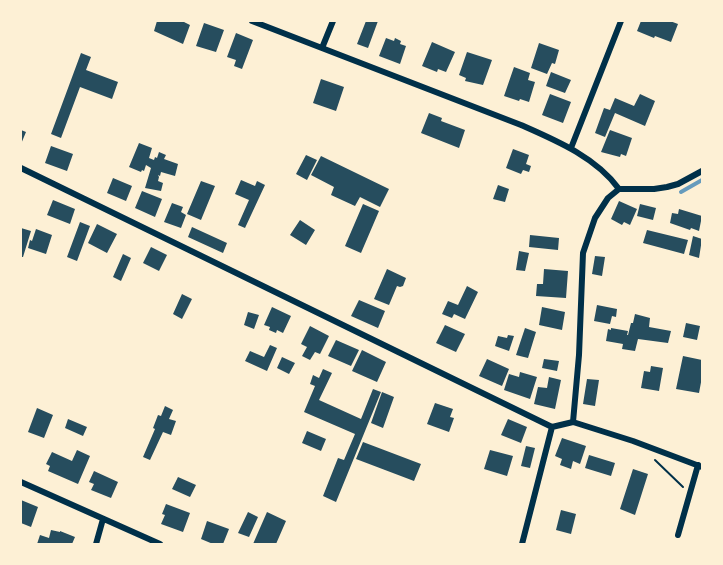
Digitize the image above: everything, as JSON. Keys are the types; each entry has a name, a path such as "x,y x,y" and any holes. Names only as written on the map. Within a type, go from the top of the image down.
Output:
{"street":[{"path":"252,21 520,125 571,148 612,180 619,189"},
{"path":"322,48 333,21"},
{"path":"571,148 621,21"},
{"path":"21,168 552,427 573,422 700,466 678,535"},
{"path":"573,422 579,355 583,253 595,218 608,198 619,189 667,187 678,184 702,171"},
{"path":"522,544 552,427"},
{"path":"21,482 160,544"},
{"path":"96,544 104,519"}],"path":[{"path":"653,458 681,487 691,489"}],"building":[{"path":"157,21 184,21 190,25 183,44 154,31"},
{"path":"366,21 378,21 368,48 357,44"},
{"path":"641,21 670,21 678,24 671,42 637,31"},
{"path":"204,23 224,30 216,52 196,46"},
{"path":"236,33 253,40 242,69 234,66 236,60 227,57"},
{"path":"386,38 394,41 395,38 401,41 400,44 406,46 400,64 379,56"},
{"path":"432,42 455,52 446,72 438,69 437,72 422,66"},
{"path":"539,43 559,50 555,64 552,63 547,74 531,68"},
{"path":"467,52 492,60 483,85 465,81 466,78 459,75"},
{"path":"81,53 91,57 86,70 118,82 112,99 80,87 61,138 51,134"},
{"path":"514,67 530,73 528,80 535,82 529,102 504,96"},
{"path":"551,72 571,80 565,93 546,86"},
{"path":"321,79 344,87 336,111 313,103"},
{"path":"550,94 571,102 563,123 542,115"},
{"path":"640,94 655,101 645,126 615,113 605,137 595,133 604,108 610,110 615,98 634,106"},
{"path":"429,113 442,118 441,121 465,130 459,148 421,133"},
{"path":"21,130 26,132 21,144"},
{"path":"610,130 632,138 626,156 621,154 620,157 601,152"},
{"path":"139,143 152,148 149,158 154,160 159,152 166,155 164,159 178,164 175,176 161,172 160,176 158,175 158,181 163,183 161,191 145,188 151,168 146,165 144,171 141,172 129,167"},
{"path":"51,146 73,154 67,171 45,163"},
{"path":"513,149 529,155 526,164 531,166 529,172 523,170 521,174 506,168"},
{"path":"306,155 317,160 307,180 296,174"},
{"path":"321,156 389,189 380,207 360,197 355,206 331,195 334,187 311,175"},
{"path":"113,178 132,186 126,201 107,193"},
{"path":"241,180 255,186 257,181 265,185 245,228 238,225 249,200 235,194"},
{"path":"201,181 215,186 201,220 187,214"},
{"path":"498,185 509,189 505,202 493,199"},
{"path":"142,191 162,199 155,217 135,208"},
{"path":"53,200 75,209 70,224 47,215"},
{"path":"619,201 637,209 630,225 624,222 622,225 611,219"},
{"path":"172,203 183,207 181,212 186,215 181,228 164,222"},
{"path":"363,204 379,211 361,253 345,246"},
{"path":"640,204 656,208 653,220 637,216"},
{"path":"679,209 702,216 699,231 670,223 672,213 678,214"},
{"path":"300,220 315,230 306,245 290,235"},
{"path":"80,222 90,226 77,261 67,257"},
{"path":"97,224 117,234 107,253 88,243"},
{"path":"192,227 227,243 223,253 188,237"},
{"path":"21,228 31,231 23,257 21,257"},
{"path":"36,229 52,235 46,254 28,248"},
{"path":"647,230 688,240 684,254 643,243"},
{"path":"530,235 559,238 558,250 529,247"},
{"path":"693,236 702,239 699,258 689,255"},
{"path":"151,247 167,255 159,271 143,263"},
{"path":"519,251 529,253 525,271 516,270"},
{"path":"123,254 131,258 121,281 113,277"},
{"path":"595,256 605,257 602,276 592,274"},
{"path":"387,269 406,278 403,286 397,286 389,305 374,299"},
{"path":"544,269 568,271 566,298 536,296 537,284 543,284"},
{"path":"467,286 478,292 465,319 454,314 452,318 442,314 448,301 458,305"},
{"path":"182,294 192,299 182,319 173,314"},
{"path":"359,300 385,311 378,328 351,316"},
{"path":"597,305 617,309 616,317 612,316 610,324 594,321"},
{"path":"272,307 291,316 283,333 277,330 276,333 264,325"},
{"path":"542,307 565,312 562,330 539,325"},
{"path":"248,312 259,315 254,329 244,325"},
{"path":"635,314 650,318 649,327 671,331 668,343 638,339 635,351 622,349 623,344 606,341 608,329 611,330 611,328 628,331 628,335"},
{"path":"686,323 700,326 697,340 683,337"},
{"path":"445,325 465,334 456,352 436,343"},
{"path":"310,326 329,336 320,354 315,352 310,360 302,356 307,347 301,344"},
{"path":"525,328 536,332 528,358 516,355"},
{"path":"508,335 514,336 509,351 495,346 498,336 507,338"},
{"path":"336,340 359,350 351,366 328,356"},
{"path":"270,345 277,348 267,371 245,361 250,351 264,357"},
{"path":"362,350 386,362 377,382 352,371"},
{"path":"683,356 702,360 699,393 676,389"},
{"path":"282,357 295,363 289,374 277,368"},
{"path":"487,359 509,369 502,386 479,376"},
{"path":"544,359 559,361 557,371 542,368"},
{"path":"651,366 663,368 659,391 641,388 644,371 650,372"},
{"path":"323,369 332,373 319,400 361,419 373,389 381,392 336,502 323,496 338,458 344,460 355,434 304,412 315,386 310,384 313,375 319,378"},
{"path":"520,372 537,377 530,399 504,390 509,374 519,377"},
{"path":"549,377 561,380 555,409 534,404 538,387 547,388"},
{"path":"587,379 599,380 595,406 583,404"},
{"path":"382,392 394,397 383,428 371,423"},
{"path":"435,403 453,409 450,417 454,418 449,432 427,424"},
{"path":"165,406 173,410 169,419 176,421 171,435 163,432 150,460 143,457 155,429 153,428 158,415 161,416"},
{"path":"37,408 53,415 44,438 28,432"},
{"path":"68,419 87,427 83,436 65,428"},
{"path":"508,419 527,427 521,443 501,435"},
{"path":"307,431 326,439 321,451 302,443"},
{"path":"562,438 586,446 580,464 573,461 571,469 560,465 562,459 555,456"},
{"path":"363,442 421,464 414,481 356,459"},
{"path":"526,446 535,448 530,468 521,466"},
{"path":"77,450 90,456 78,484 48,471 50,466 46,464 52,452 72,461"},
{"path":"490,450 513,456 507,476 484,469"},
{"path":"589,455 615,463 611,476 585,468"},
{"path":"633,469 648,474 635,515 620,509"},
{"path":"94,471 118,482 111,498 91,490 94,484 89,482"},
{"path":"178,477 196,485 190,497 172,489"},
{"path":"21,500 38,507 31,527 21,523"},
{"path":"166,504 190,513 183,532 161,524"},
{"path":"561,510 576,514 571,534 556,530"},
{"path":"248,512 258,517 249,537 238,533"},
{"path":"267,512 286,521 276,544 253,544"},
{"path":"207,521 229,529 223,544 213,544 201,539"},
{"path":"51,530 75,537 72,544 37,544 40,535 49,538"}],"waterway":[{"path":"681,192 702,180"}]}
